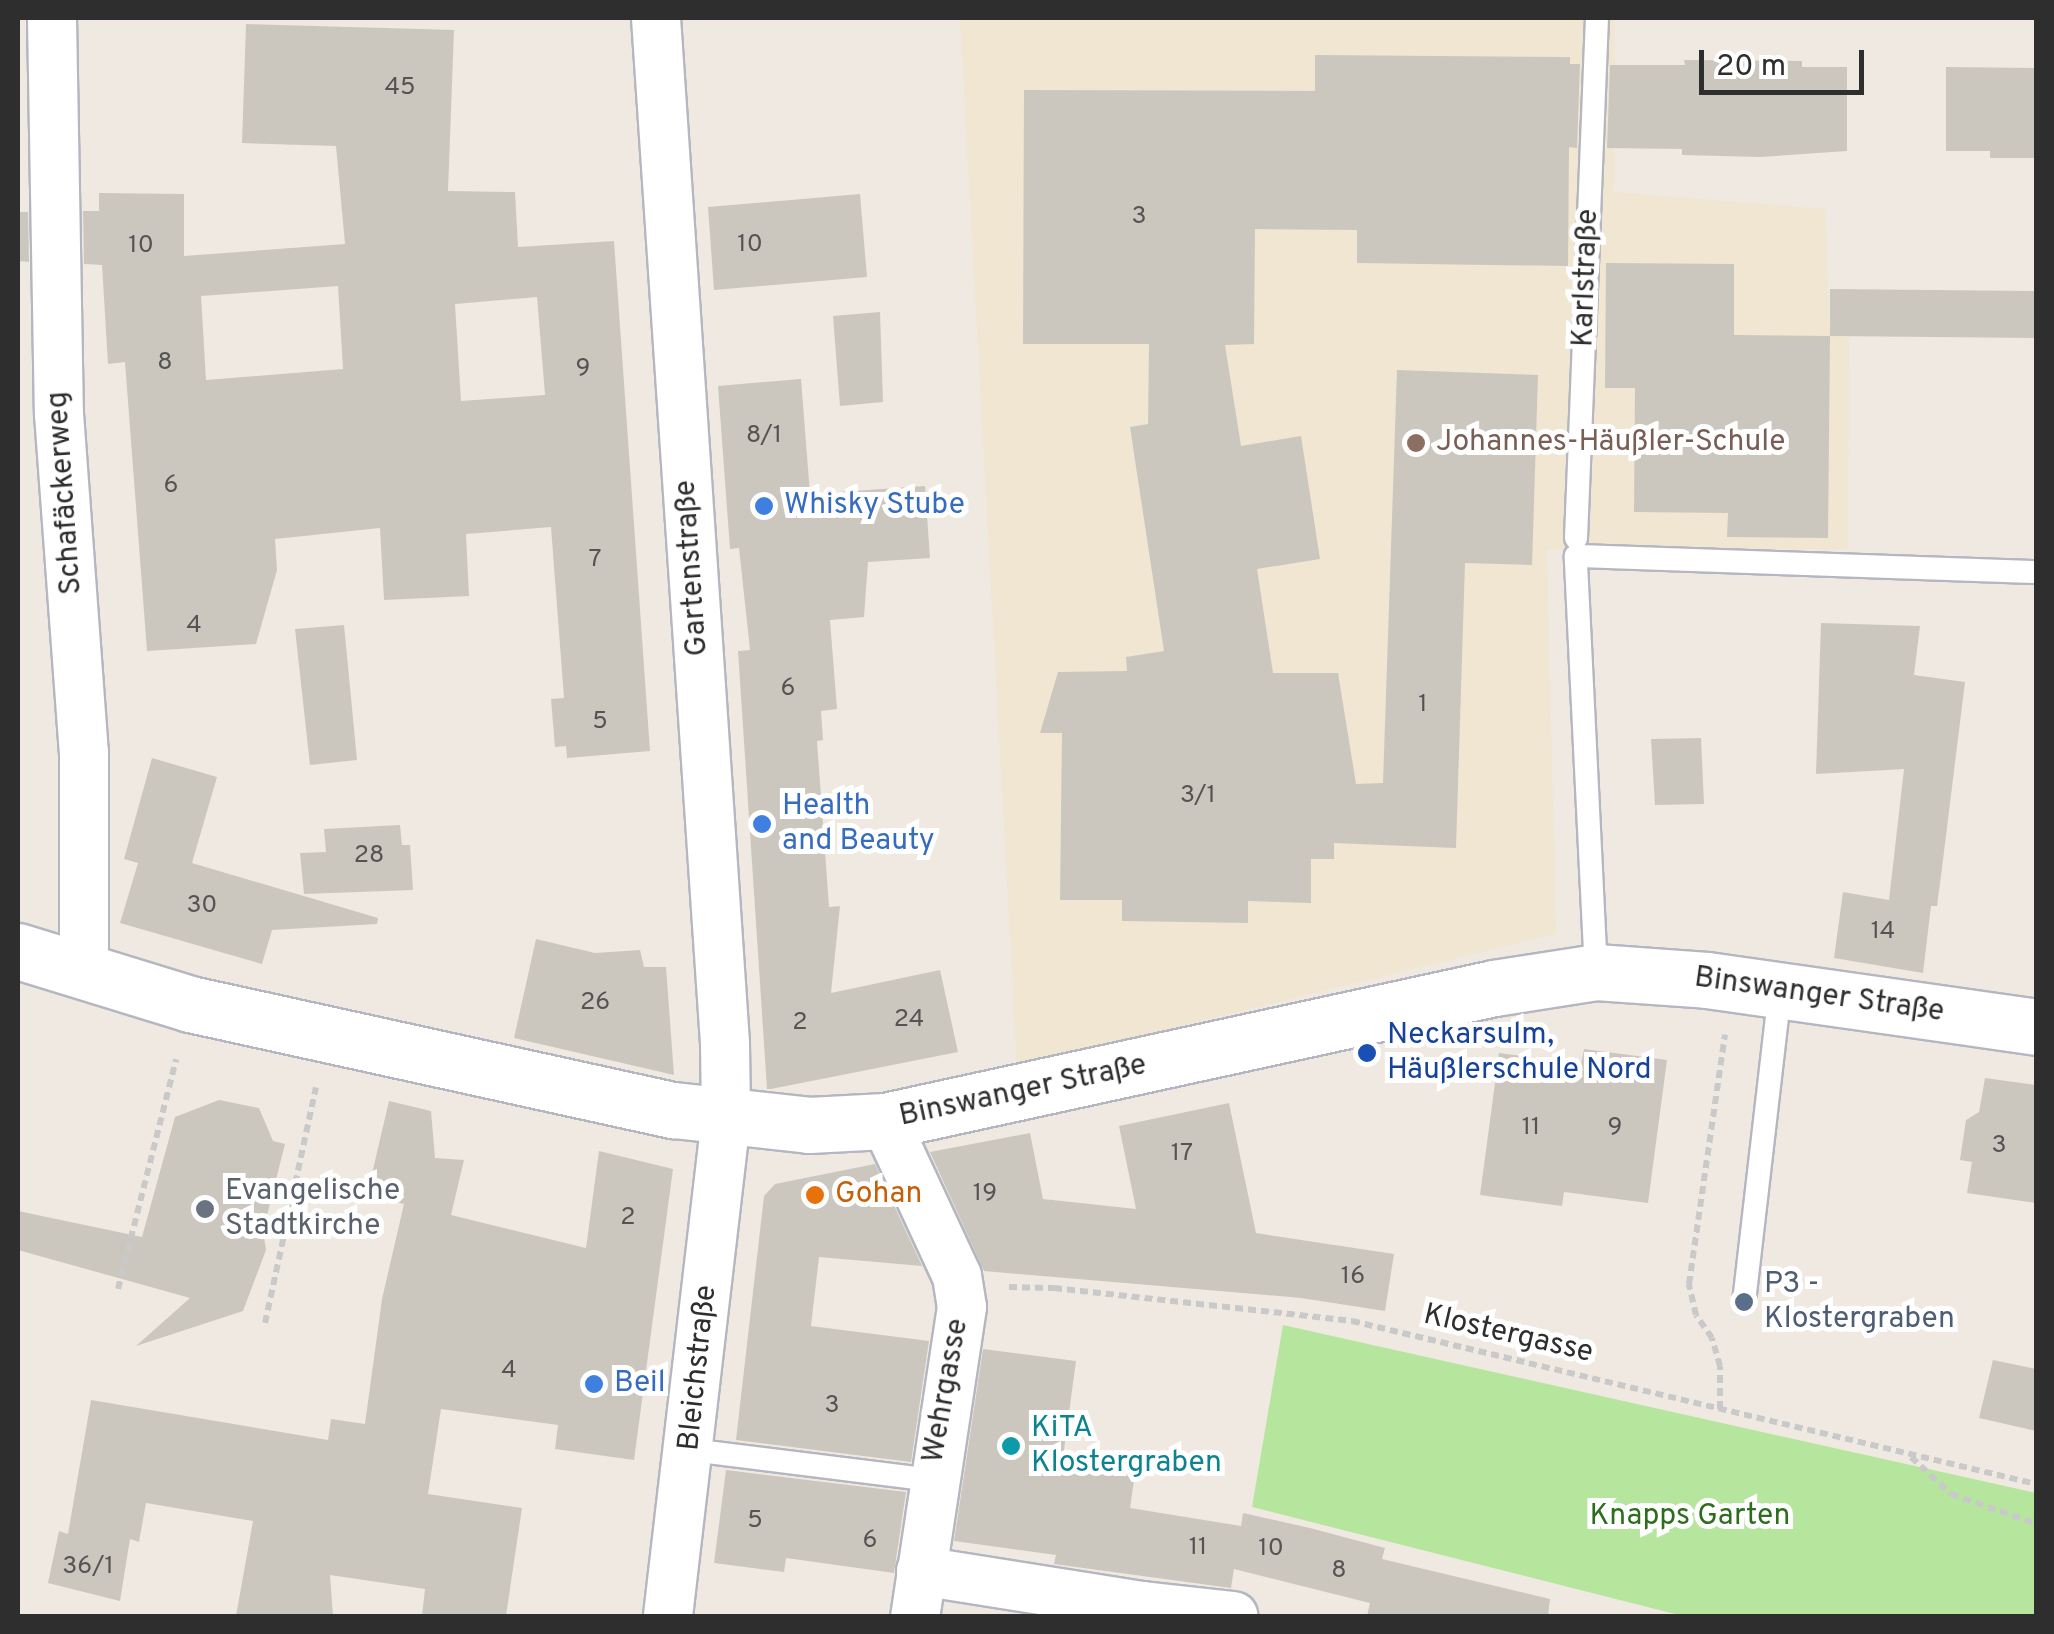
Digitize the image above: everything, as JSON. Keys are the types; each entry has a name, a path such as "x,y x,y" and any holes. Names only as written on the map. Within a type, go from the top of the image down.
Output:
{"main road":[{"name":"Binswanger Straße","path":"18,952 190,1004 726,1119 809,1125 886,1121 1494,988 1596,972 1756,987 2036,1027"}],"street":[{"name":"Schafäckerweg","path":"52,18 59,414 84,752 84,969"},
{"name":"Gartenstraße","path":"656,18 725,1044 726,1119"},
{"name":"Bleichstraße","path":"668,1616 726,1119"},
{"name":"Wehrgasse","path":"886,1121 960,1288 962,1307 932,1480 918,1594"},
{"path":"918,1594 1233,1616"}],"lane":[{"name":"Karlstraße","path":"1596,972 1576,547 1597,18"},
{"path":"1576,547 2036,572"},
{"path":"1744,1302 1756,987"},
{"path":"690,1450 932,1480"}],"path":[{"path":"1720,1410 1720,1366 1712,1338 1696,1315 1688,1284 1756,987"},
{"path":"118,1289 190,1004"},
{"path":"265,1323 328,1032"},
{"name":"Klostergasse","path":"960,1288 1054,1288 1352,1321 2036,1484"},
{"path":"1910,1456 1951,1494 2036,1524"}],"shaded area":[{"name":"Johannes-Häußler-Schule","path":"960,18 1615,18 1614,192 1825,209 1830,335 1849,337 1848,549 1547,550 1556,934 1017,1066"}],"green space":[{"name":"Knapps Garten","path":"1283,1325 2036,1493 2036,1616 1683,1616 1252,1507"}],"building":[{"path":"246,24 454,30 448,191 515,192 518,247 614,241 650,751 567,758 566,746 555,747 551,699 564,698 551,527 466,534 469,596 384,600 380,528 275,539 277,570 256,644 147,651 125,362 108,364 102,265 84,264 83,211 99,211 99,193 184,194 184,256 345,244 336,146 242,143","holes":["338,286 343,369 206,380 201,296","537,297 545,395 461,401 455,304"]},
{"path":"1315,55 1570,57 1570,64 1580,64 1577,148 1569,147 1568,266 1357,263 1357,230 1255,229 1254,344 1225,345 1241,446 1301,436 1320,559 1257,569 1273,673 1338,673 1356,784 1383,783 1397,370 1538,375 1532,565 1465,563 1456,848 1334,843 1334,859 1311,859 1311,903 1248,901 1248,923 1122,921 1122,900 1060,900 1062,733 1040,733 1058,672 1127,671 1126,657 1164,651 1130,427 1148,424 1149,344 1023,344 1024,90 1315,91"},
{"path":"1684,60 1802,61 1802,67 1847,67 1847,151 1761,157 1682,155 1682,149 1607,148 1610,65 1685,65"},
{"path":"1946,67 2036,68 2036,158 1990,158 1990,151 1946,151"},
{"path":"860,194 867,277 714,290 708,207"},
{"path":"18,212 28,212 29,262 18,261"},
{"path":"1606,263 1734,264 1734,335 1830,336 1828,538 1727,537 1728,513 1634,512 1635,388 1605,388"},
{"path":"1830,289 2036,291 2036,338 1830,336"},
{"path":"880,312 883,402 840,406 833,316"},
{"path":"801,379 810,494 925,486 930,558 868,562 864,617 830,620 837,709 821,711 823,740 817,741 829,907 840,906 831,993 940,970 958,1052 767,1089 738,651 750,650 739,548 730,549 718,386"},
{"path":"1821,623 1920,626 1914,675 1965,682 1937,906 1931,906 1923,973 1834,958 1843,892 1889,900 1904,769 1816,774"},
{"path":"344,625 357,760 310,765 295,629"},
{"path":"1701,738 1704,804 1655,805 1651,739"},
{"path":"152,758 217,777 192,863 378,918 377,924 272,930 262,964 120,923 138,863 124,859"},
{"path":"400,825 402,845 410,845 413,890 304,894 300,853 326,852 324,829"},
{"path":"536,939 595,953 640,950 644,967 666,967 674,1075 514,1038"},
{"path":"1584,1049 1667,1060 1648,1203 1564,1192 1562,1206 1480,1195 1499,1053 1581,1064"},
{"path":"1985,1078 2036,1085 2036,1203 1967,1193 1972,1162 1960,1160 1966,1120 1979,1112"},
{"name":"Evangelische Stadtkirche","path":"219,1100 259,1108 273,1141 285,1144 263,1231 266,1250 243,1311 136,1346 190,1298 18,1250 18,1211 142,1237 175,1117"},
{"path":"389,1101 431,1111 435,1158 464,1160 451,1215 586,1248 599,1151 673,1169 634,1460 555,1449 558,1425 441,1409 428,1494 522,1508 506,1616 422,1616 425,1589 330,1575 333,1616 236,1616 253,1521 146,1503 139,1542 130,1539 120,1601 48,1583 59,1531 68,1534 91,1400 328,1440 331,1419 365,1424 382,1299 404,1204 367,1195"},
{"path":"1229,1103 1256,1233 1394,1254 1385,1311 1301,1298 984,1271 930,1152 1030,1133 1043,1199 1136,1209 1119,1126"},
{"path":"875,1164 922,1266 819,1257 811,1326 929,1341 911,1462 736,1440 764,1196 775,1184"},
{"path":"983,1349 1076,1361 1062,1465 1135,1474 1130,1508 1241,1526 1243,1513 1310,1528 1385,1548 1382,1559 1550,1599 1548,1616 1367,1616 1370,1603 1234,1569 1231,1588 1054,1564 1056,1555 954,1541"},
{"path":"1993,1360 2036,1369 2036,1431 1979,1418"},
{"path":"726,1470 906,1492 894,1573 786,1558 784,1572 714,1563"}],"place":[{"name":"Johannes-Häußler-Schule","path":"1416,443"},
{"name":"Whisky Stube","path":"764,506"},
{"name":"Health and Beauty","path":"762,824"},
{"name":"Neckarsulm, Häußlerschule Nord","path":"1367,1053"},
{"name":"Gohan","path":"815,1195"},
{"name":"Evangelische Stadtkirche","path":"205,1209"},
{"name":"P3 - Klostergraben","path":"1744,1302"},
{"name":"Beil","path":"594,1384"},
{"name":"KiTA Klostergraben","path":"1011,1446"}]}
